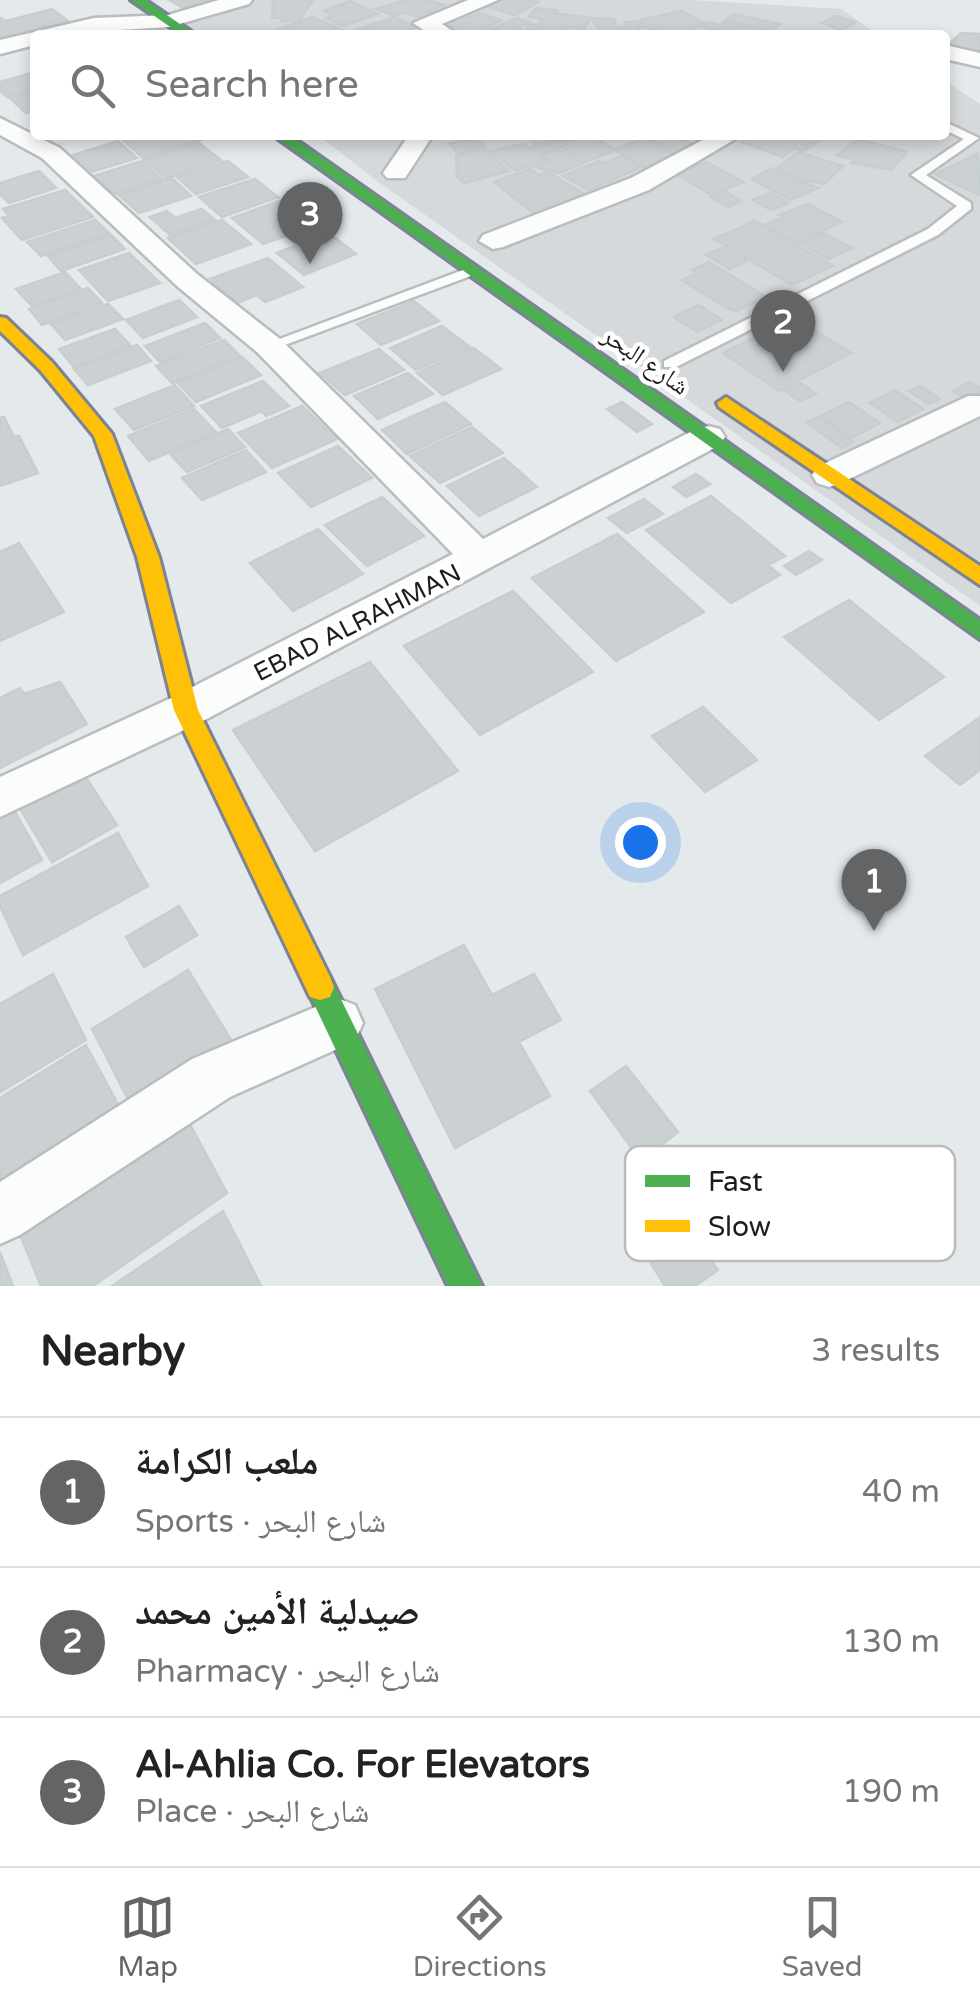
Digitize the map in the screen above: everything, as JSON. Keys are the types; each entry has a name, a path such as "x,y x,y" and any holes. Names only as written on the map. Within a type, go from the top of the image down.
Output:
{"main road":[{"path":"92,0 130,28"},
{"path":"136,0 183,30"},
{"name":"شارع البحر","path":"287,140 980,632"},
{"path":"371,156 404,179"},
{"path":"0,322 46,366 102,434 148,557 186,710 465,1286"},
{"name":"شارع البحر","path":"679,370 980,576"}],"street":[{"path":"130,28 242,0"},
{"path":"424,22 488,0"},
{"path":"402,15 439,30"},
{"path":"0,47 30,39"},
{"path":"950,53 980,60"},
{"path":"0,125 51,153 187,280 269,346 480,558"},
{"path":"404,179 420,140"},
{"path":"495,243 640,184 721,140"},
{"path":"829,475 968,406 980,406"},
{"name":"EBAD ALRAHMAN","path":"0,798 186,710 708,437"},
{"path":"0,1215 210,1078 337,1023"}],"lane":[{"path":"679,370 932,232 966,206 916,175 973,138 950,128"},
{"path":"269,346 471,271"}],"shaded area":[{"path":"225,0 692,0 841,9 871,30 185,30 169,17"},
{"path":"950,84 980,104 980,606 324,140 950,140"}],"building":[{"path":"169,0 222,0 187,10"},
{"path":"273,0 313,0 299,21 282,21 272,18"},
{"path":"406,0 444,5 418,17 404,12 395,16 376,9"},
{"path":"498,0 538,2 515,15 486,6"},
{"path":"350,1 378,14 342,26 326,18 333,16 324,11"},
{"path":"536,8 591,18 584,29 528,30 526,24 538,25 543,19 529,17"},
{"path":"52,9 68,21 0,39 0,18 6,21"},
{"path":"682,11 704,23 692,30 657,30 641,27 640,20"},
{"path":"478,13 501,20 483,30 459,30 445,24 462,15"},
{"path":"734,14 780,24 767,30 725,21"},
{"path":"835,16 855,22 842,30 822,23"},
{"path":"312,17 343,30 276,30"},
{"path":"395,17 416,27 412,30 356,30"},
{"path":"517,18 529,22 516,28 522,30 490,30"},
{"path":"592,18 614,19 617,27 625,27 625,22 639,22 639,30 599,30"},
{"path":"708,22 725,22 758,30 714,30 702,27"},
{"path":"961,33 980,34 980,51 975,55 950,49 950,43"},
{"path":"30,73 30,90 7,97 0,91 0,82"},
{"path":"30,92 30,112 26,113 10,98"},
{"path":"123,140 201,140 143,158"},
{"path":"476,140 485,147 459,154 449,144"},
{"path":"599,140 616,151 584,162 562,147 542,154 532,147"},
{"path":"649,140 680,158 649,170 614,149"},
{"path":"652,140 683,140 699,146 680,158"},
{"path":"820,140 804,151 795,148 783,157 742,142"},
{"path":"857,140 907,152 891,170 852,163 855,160 837,155"},
{"path":"118,141 137,158 91,172 73,155"},
{"path":"199,143 221,160 166,178 145,160"},
{"path":"524,144 546,161 515,170 490,151"},
{"path":"483,148 509,171 464,183 457,177 456,156"},
{"path":"558,149 582,164 559,173 535,167 551,161 541,155"},
{"path":"798,152 843,166 824,184 798,179 777,168"},
{"path":"978,154 980,195 935,174"},
{"path":"621,156 642,167 589,190 563,176 599,161 605,163"},
{"path":"142,161 162,179 114,194 94,176"},
{"path":"228,161 248,177 196,194 177,177"},
{"path":"707,162 743,182 712,195 676,174"},
{"path":"773,168 818,188 790,200 752,179"},
{"path":"530,169 539,175 548,172 586,195 536,215 494,182"},
{"path":"39,171 56,188 9,203 0,194 0,183"},
{"path":"172,178 191,196 139,213 119,195"},
{"path":"255,179 278,197 222,217 199,197"},
{"path":"65,190 93,217 22,240 2,218 9,216 3,209"},
{"path":"725,191 741,201 728,207 711,197"},
{"path":"770,193 788,203 771,210 753,200"},
{"path":"285,199 307,217 302,230 263,244 232,218"},
{"path":"808,204 842,222 797,243 765,225 784,217 779,215"},
{"path":"202,209 215,220 170,235 150,217 167,211 175,218"},
{"path":"95,220 109,233 41,256 27,242"},
{"path":"222,220 251,244 196,264 168,238"},
{"path":"755,221 833,266 792,285 714,239"},
{"path":"824,233 852,248 828,259 800,243"},
{"path":"111,235 125,249 61,271 48,256"},
{"path":"319,237 334,237 356,254 304,275 277,253"},
{"path":"723,248 746,261 730,269 706,255"},
{"path":"129,253 160,283 108,301 79,270"},
{"path":"268,258 303,287 265,302 257,295 237,303 210,279"},
{"path":"709,262 766,297 737,311 682,280 698,273 692,270"},
{"path":"65,272 81,289 32,306 16,289"},
{"path":"88,288 102,303 42,325 29,309"},
{"path":"179,300 197,317 143,338 126,320"},
{"path":"414,301 439,321 381,345 357,324"},
{"path":"108,304 123,319 65,340 51,324"},
{"path":"699,305 722,320 697,332 674,317"},
{"path":"794,318 851,353 779,391 723,353"},
{"path":"205,323 220,338 160,362 145,346"},
{"path":"442,326 470,347 416,370 390,348"},
{"path":"115,329 131,346 74,367 59,349"},
{"path":"224,340 240,356 172,383 156,366"},
{"path":"137,345 151,361 88,385 74,369"},
{"path":"474,348 501,369 443,395 417,373"},
{"path":"379,349 404,370 345,395 320,373"},
{"path":"242,357 261,375 196,402 178,383"},
{"path":"408,373 433,394 378,419 354,396"},
{"path":"263,381 289,406 266,416 262,411 222,428 201,406"},
{"path":"969,382 980,388 980,393 968,400 953,391"},
{"path":"801,383 816,394 800,401 785,391"},
{"path":"175,385 194,406 134,430 115,409"},
{"path":"920,386 940,399 929,404 909,391"},
{"path":"895,390 923,409 898,422 870,403"},
{"path":"445,402 471,424 407,454 382,430"},
{"path":"622,402 652,424 637,432 607,409"},
{"path":"849,402 880,423 851,438 821,416"},
{"path":"302,406 337,439 272,468 238,433"},
{"path":"194,409 216,432 149,461 128,436"},
{"path":"4,417 38,473 0,486 0,418"},
{"path":"818,417 853,442 842,448 806,422"},
{"path":"472,427 503,453 440,483 410,456"},
{"path":"228,429 245,447 187,472 170,454"},
{"path":"338,446 372,478 311,507 278,473"},
{"path":"246,450 266,472 202,500 182,478"},
{"path":"504,458 537,487 479,516 447,486"},
{"path":"696,474 710,484 686,497 673,487"},
{"path":"711,496 785,556 768,565 780,575 731,603 646,530"},
{"path":"382,497 424,536 367,566 325,525"},
{"path":"644,499 663,514 627,533 608,518"},
{"path":"318,529 363,574 293,611 250,563"},
{"path":"617,534 704,612 616,661 532,578"},
{"path":"19,543 64,612 0,641 0,552"},
{"path":"809,551 822,560 796,575 784,566"},
{"path":"513,591 593,672 480,735 404,646"},
{"path":"849,600 944,677 879,720 784,637"},
{"path":"370,662 458,771 315,851 233,730"},
{"path":"60,682 87,724 0,768 0,698 20,688 24,694"},
{"path":"703,707 757,760 705,792 652,736"},
{"path":"980,717 980,770 960,785 925,756"},
{"path":"83,773 117,825 52,862 19,807"},
{"path":"13,808 42,860 0,883 0,815"},
{"path":"118,833 148,886 23,955 0,906 0,896"},
{"path":"179,906 197,935 144,967 126,937"},
{"path":"464,945 492,995 534,974 561,1020 519,1042 550,1096 455,1148 375,989"},
{"path":"188,970 233,1043 133,1109 92,1029"},
{"path":"53,974 86,1040 0,1092 0,1004"},
{"path":"86,1045 126,1119 0,1202 0,1098"},
{"path":"626,1066 678,1132 660,1146 630,1146 590,1091"},
{"path":"185,1115 227,1193 93,1286 41,1286 16,1225"},
{"path":"223,1211 261,1286 112,1286"},
{"path":"0,1252 13,1286 0,1286"},
{"path":"649,1261 712,1261 718,1270 695,1286 665,1286"}],"traffic: fast":[{"path":"137,0 182,30"},
{"path":"287,140 980,631"},
{"path":"320,987 465,1286"}],"traffic: slow":[{"path":"0,322 46,366 103,434 148,557 186,710 320,987"},
{"path":"726,403 980,577"}],"place":[{"name":"Al-Ahlia Co. For Elevators","path":"310,264"},
{"name":"صيدلية الأمين محمد","path":"783,372"},
{"name":"ملعب الكرامة","path":"874,931"}]}
